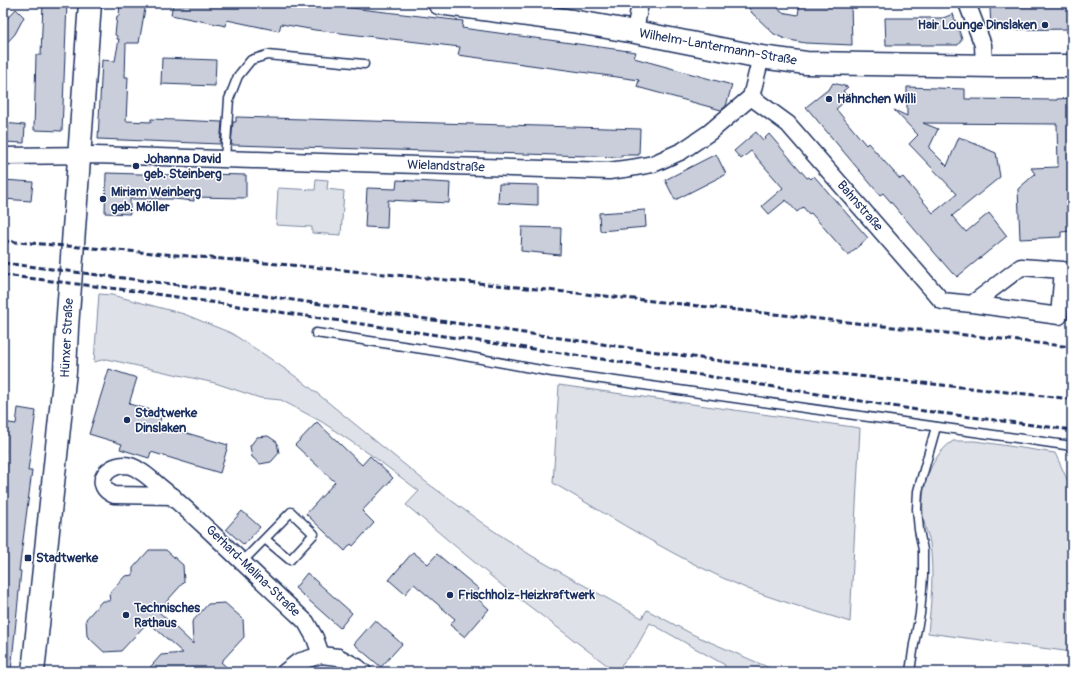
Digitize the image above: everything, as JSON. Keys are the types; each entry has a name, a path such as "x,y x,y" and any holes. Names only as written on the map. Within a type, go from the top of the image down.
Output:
{"main road":[{"name":"Hünxer Straße","path":"33,672 65,371 90,3"},
{"name":"Wilhelm-Lantermann-Straße","path":"439,3 572,21 635,32 761,58 806,63 984,66 1072,65"}],"street":[{"path":"635,32 640,3"},
{"path":"967,3 983,44 984,66"},
{"path":"751,97 761,58"},
{"name":"Wielandstraße","path":"3,156 225,159 609,171 653,164 682,151 710,132 751,97"},
{"name":"Bahnstraße","path":"751,97 788,124 942,301 1059,316 1066,268 1021,267 972,304"},
{"name":"Gerhard-Malina-Straße","path":"173,496 306,622 315,638 320,655"},
{"path":"285,672 298,662 320,655 338,657 357,667 363,672"}],"lane":[{"path":"225,159 229,99 238,76 251,60 268,55 364,64"},
{"path":"316,333 443,352 552,372 1072,446"},
{"path":"910,672 920,614 923,576 922,550 918,530 918,492 936,427"},
{"path":"242,562 290,512 314,534 290,560 265,539"}],"shaded area":[{"path":"316,179 328,180 327,189 344,191 341,235 312,233 312,227 276,225 278,188 315,190"},
{"path":"99,294 112,295 184,314 231,333 302,381 426,482 485,525 532,556 642,618 647,610 694,635 779,672 724,672 725,665 650,623 636,648 621,665 630,672 616,672 504,587 406,505 419,491 374,457 322,422 281,400 260,398 215,383 106,359 94,362"},
{"path":"559,385 860,428 850,622 773,598 723,578 673,553 553,483"},
{"path":"953,441 975,441 1055,453 1072,490 1072,652 928,633 932,566 930,542 923,515 924,491 931,468 937,457 944,448"}],"building":[{"path":"43,3 67,3 62,131 34,130 36,55 41,55"},
{"path":"120,3 146,3 139,43 126,43 125,77 128,77 126,121 151,122 151,119 222,122 220,144 98,139 102,60 115,61 119,39 117,39 117,36 115,35"},
{"path":"173,3 308,3 463,21 462,28 636,52 634,58 732,85 726,106 721,110 637,87 639,80 458,55 460,47 315,30 281,24 279,31 227,20 226,26 171,15"},
{"path":"746,3 775,3 781,12 798,15 800,3 851,3 852,45 805,43 785,39 774,34 752,13"},
{"path":"1072,6 1072,29 991,30 990,7"},
{"path":"16,9 24,17 15,34 3,47 3,23"},
{"path":"953,14 962,39 958,45 886,45 885,18 943,18"},
{"path":"162,58 216,60 215,86 161,84"},
{"path":"833,83 848,87 843,91 849,98 836,109 866,145 868,143 900,179 903,177 933,213 957,194 909,144 918,135 894,110 907,116 907,87 965,89 965,99 1057,100 1072,98 1072,231 1061,232 1061,237 1020,239 1018,189 1035,174 1031,168 1058,167 1057,124 923,123 938,129 929,148 947,166 959,137 996,153 1000,177 952,216 966,232 989,213 1007,236 957,277 883,193 880,195 806,107 830,88"},
{"path":"236,117 640,129 639,155 621,155 621,157 231,145 233,122 236,122"},
{"path":"3,123 25,125 24,143 3,142"},
{"path":"756,132 763,140 769,134 807,178 809,177 811,179 814,176 868,238 848,255 811,213 809,214 803,207 797,212 786,200 769,214 762,206 783,188 751,151 741,159 734,151"},
{"path":"716,154 726,174 675,200 665,180"},
{"path":"106,173 207,176 207,174 246,175 246,198 194,197 194,201 174,199 130,199 130,214 105,213"},
{"path":"3,180 33,182 31,201 3,199"},
{"path":"397,180 450,183 449,203 388,200 387,228 365,227 367,188 396,189"},
{"path":"499,184 538,185 538,205 498,203"},
{"path":"645,210 646,227 600,231 599,213"},
{"path":"522,227 561,228 560,255 521,251"},
{"name":"Stadtwerke Dinslaken","path":"109,369 137,378 129,404 162,413 159,425 228,445 220,473 151,452 149,458 120,449 122,444 89,434"},
{"path":"18,408 36,411 28,471 32,471 19,571 21,571 11,671 3,670 3,475 5,449 3,449 3,422 16,424"},
{"path":"317,422 362,465 370,456 393,478 362,511 374,523 353,546 351,544 345,551 306,514 335,482 295,445"},
{"path":"268,436 277,442 279,453 271,462 260,464 252,457 250,446 257,437"},
{"path":"242,511 260,527 244,545 226,529"},
{"name":"Technisches Rathaus","path":"149,550 166,550 183,565 184,582 158,611 193,644 192,622 208,604 225,603 243,619 244,637 221,662 232,672 146,672 161,655 183,653 148,622 121,651 104,652 87,636 86,619 102,601 110,601 109,594 125,576 133,575 133,568"},
{"name":"Frischholz-Heizkraftwerk","path":"413,552 428,564 437,554 479,589 474,595 489,609 465,637 450,625 455,619 414,584 405,594 389,580"},
{"path":"307,573 352,613 340,628 295,588"},
{"path":"375,620 402,644 381,667 354,644"}],"railway":[{"path":"3,241 271,263 538,289 1072,347"},
{"path":"3,263 251,294 728,362 1072,399"},
{"path":"3,275 135,291 595,358 917,410 1072,430"}],"place":[{"name":"Hair Lounge Dinslaken","path":"1045,25"},
{"name":"Hähnchen Willi","path":"829,99"},
{"name":"Johanna David geb. Steinberg","path":"136,166"},
{"name":"Miriam Weinberg geb. Möller","path":"103,199"},
{"name":"Stadtwerke Dinslaken","path":"127,420"},
{"name":"Stadtwerke","path":"28,558"},
{"name":"Frischholz-Heizkraftwerk","path":"450,595"},
{"name":"Technisches Rathaus","path":"126,615"}]}
